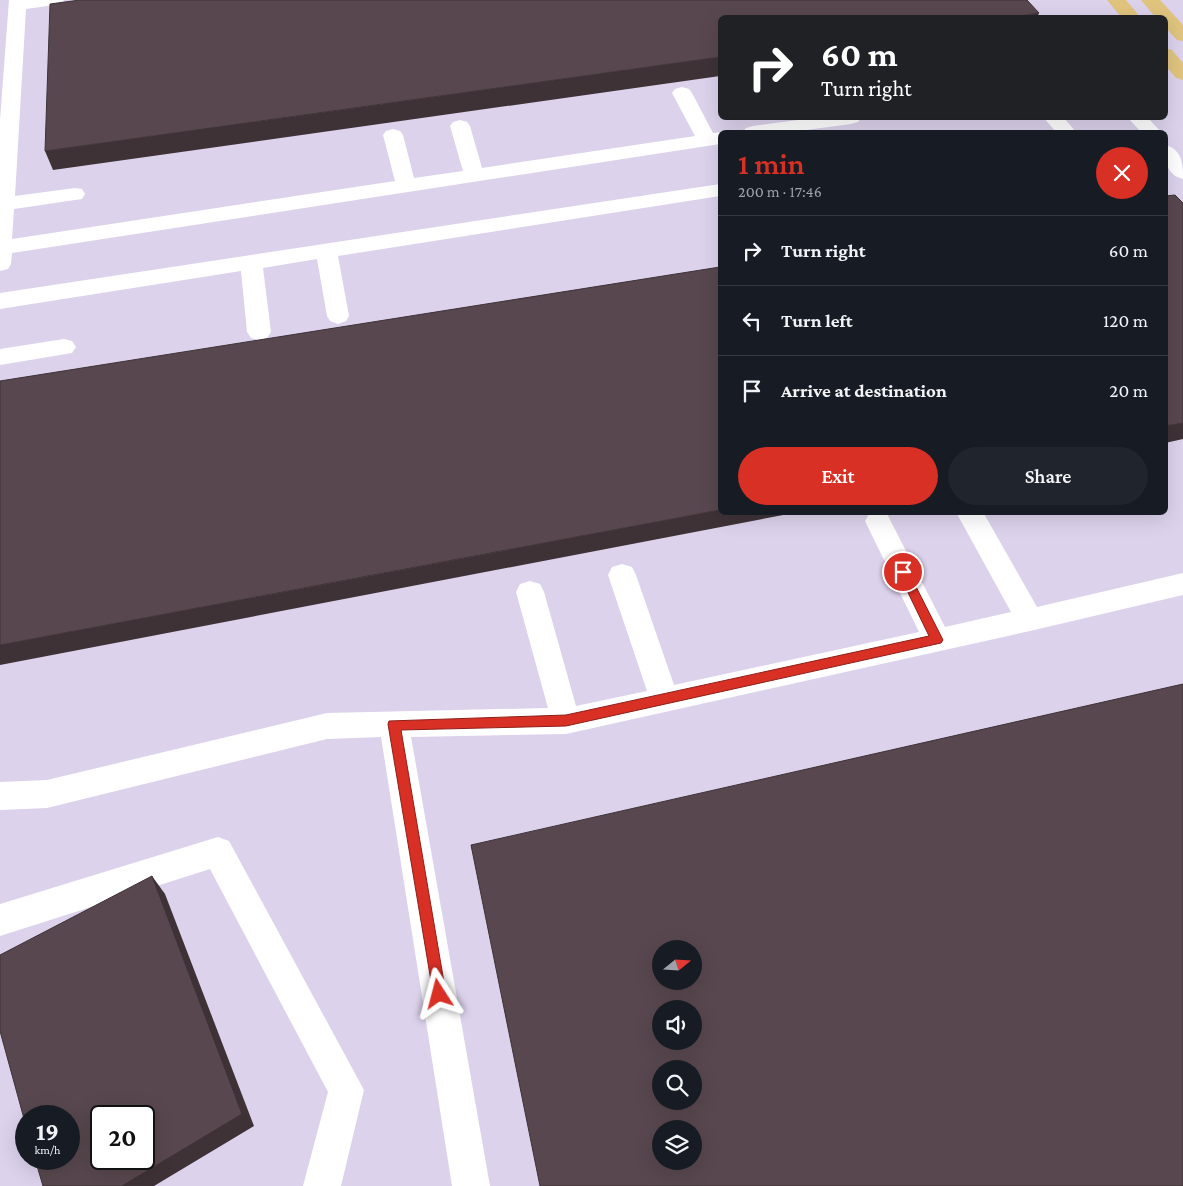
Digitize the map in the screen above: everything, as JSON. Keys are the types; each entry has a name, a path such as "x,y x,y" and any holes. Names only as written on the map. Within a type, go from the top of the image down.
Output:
{"main road":[{"path":"1116,0 1129,15"},
{"path":"1150,0 1164,15"},
{"path":"1168,20 1183,36"},
{"path":"1168,57 1183,74"}],"lane":[{"path":"54,0 18,2 0,256 406,186 713,139 682,93"},
{"path":"763,127 831,120"},
{"path":"1056,120 1064,130"},
{"path":"1140,120 1148,130"},
{"path":"460,126 474,176"},
{"path":"393,135 406,186"},
{"path":"5,204 75,194"},
{"path":"0,301 251,262 718,195"},
{"path":"326,251 338,316"},
{"path":"251,262 258,332"},
{"path":"0,357 64,347"},
{"path":"972,515 1030,620"},
{"path":"878,521 937,640"},
{"path":"622,575 664,699"},
{"path":"0,796 47,794 327,726 566,721 1030,620 1183,584"},
{"path":"530,592 566,721"},
{"path":"394,724 471,1186"},
{"path":"0,920 218,852 346,1090 322,1186"}],"shaded area":[{"path":"0,0 1183,0 1183,1186 0,1186"}],"building":[{"path":"80,0 1027,0 1039,13 1027,15 718,15 718,57 45,151 50,4"},
{"path":"1175,195 1183,203 1183,423 1168,426 1168,196"},
{"path":"718,267 718,510 0,645 0,381"},
{"path":"1183,684 1183,1186 540,1186 471,845"},
{"path":"152,876 242,1114 155,1166 155,1105 90,1105 90,1170 149,1170 122,1186 43,1186 38,1170 80,1170 80,1105 20,1105 0,1031 0,955"}],"route":[{"path":"439,994 394,724 566,721 937,640 903,572"}]}
